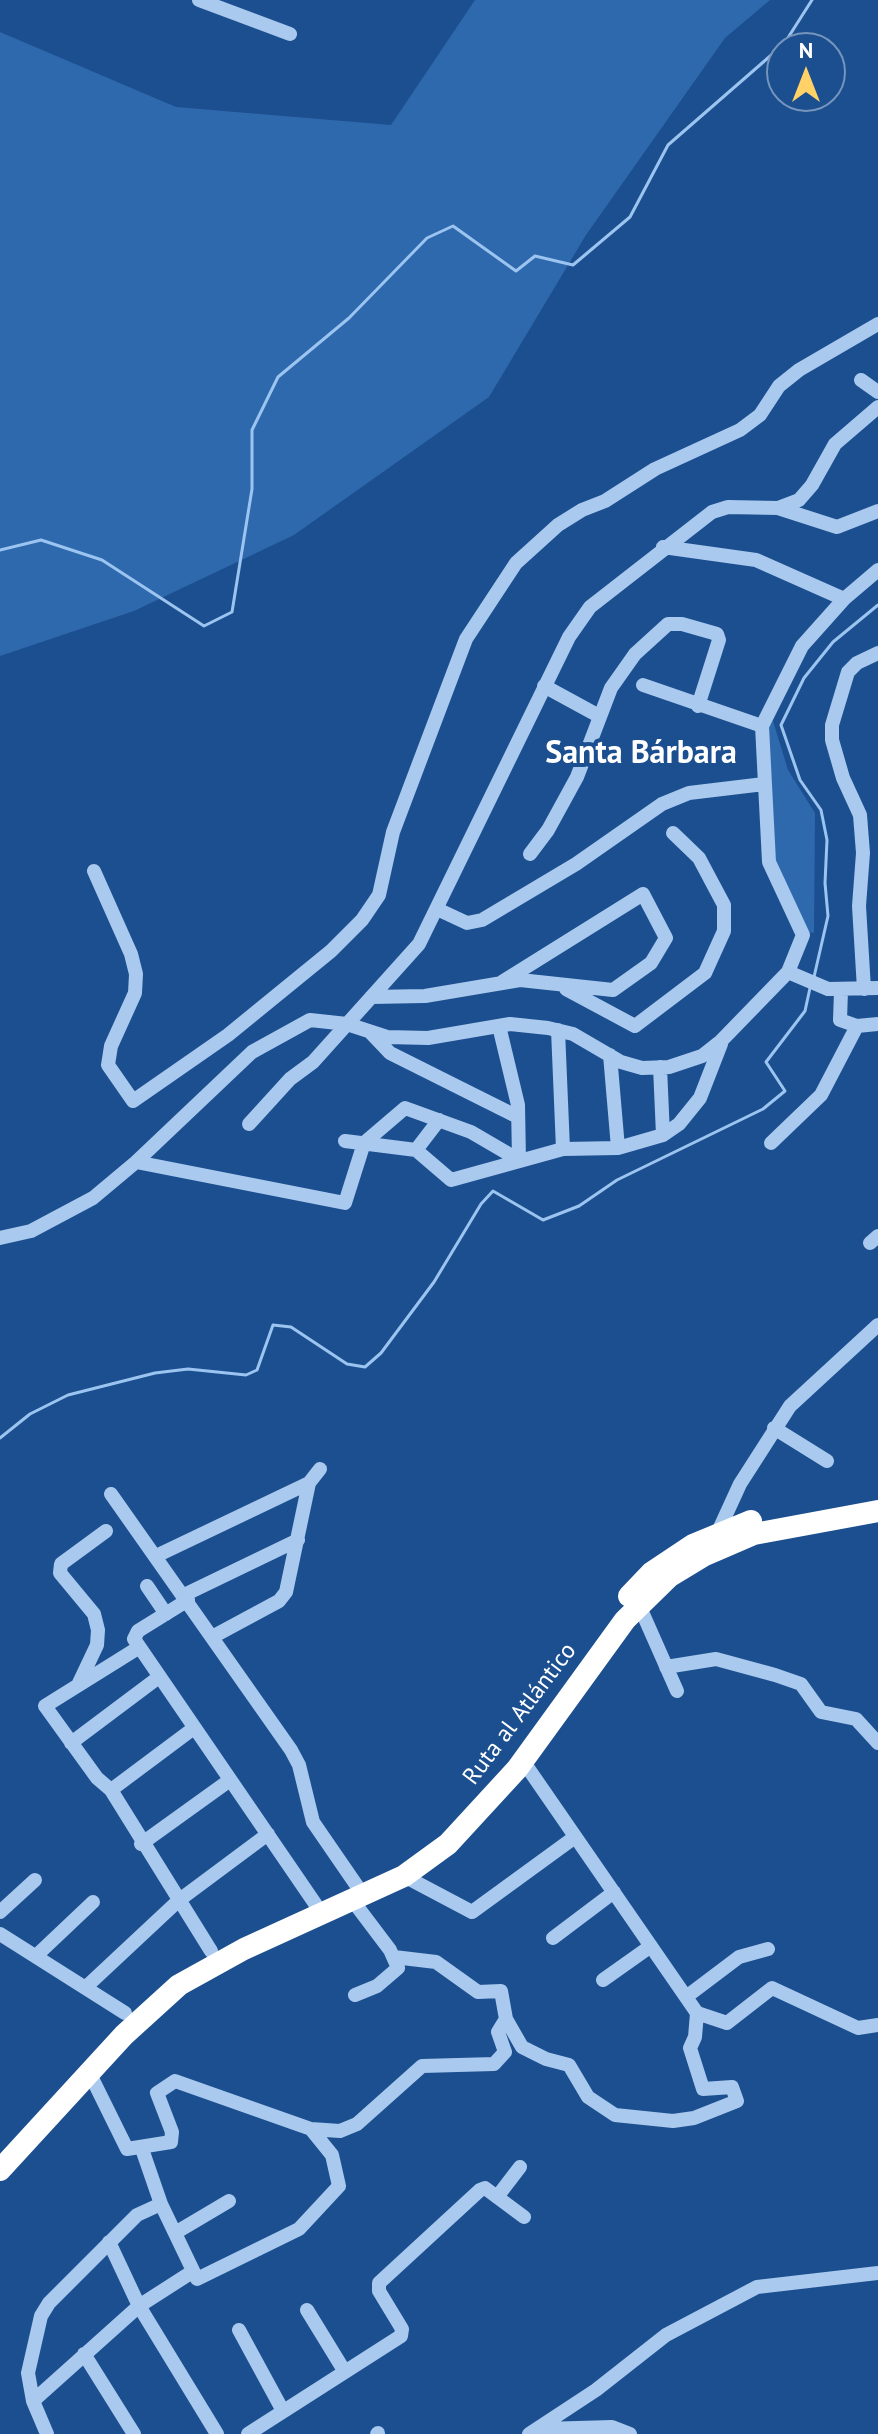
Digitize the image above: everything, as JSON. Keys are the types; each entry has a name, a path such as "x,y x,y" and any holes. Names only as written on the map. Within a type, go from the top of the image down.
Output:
{"highway":[{"name":"Ruta al Atlántico","path":"0,2170 89,2072 157,2002 179,1985 355,1893 450,1827 489,1782 624,1602 651,1573 718,1532 806,1508 878,1498"},
{"name":"Ruta al Atlántico","path":"0,2152 125,2013 156,1988 211,1951 316,1905 404,1876 448,1844 517,1769 521,1758 639,1605 670,1576 703,1556 754,1534 878,1511"}],"street":[{"path":"199,0 290,34"},
{"path":"94,871 131,954 136,974 135,993 111,1046 108,1065 133,1101 210,1044 228,1035 331,951 362,920 379,895 393,832 466,639 516,563 558,525 582,510 605,501 655,469 740,430 760,415 779,386 799,370 878,324"},
{"path":"861,380 878,392"},
{"path":"778,508 799,500 812,485 835,444 878,407"},
{"path":"249,1124 347,1024 419,944 544,686 569,637 590,607 663,547 712,512 728,507 778,508 837,527 878,511"},
{"path":"663,547 756,560 844,599"},
{"path":"0,1238 31,1231 93,1198 136,1162 252,1052 310,1020 347,1024 387,1037 428,1038 499,1026 558,1030 573,1034 610,1055 642,1068 660,1067 702,1056 791,973 803,928 771,869 762,726 802,646 844,599 877,570"},
{"path":"530,854 570,790 599,716 622,671 648,641 668,624 682,624 717,634 719,640 698,706"},
{"path":"791,973 834,990 871,988 859,906 863,853 860,815 843,778 832,740 832,725 848,672 857,663 878,653"},
{"path":"643,685 762,726"},
{"path":"544,686 599,716"},
{"path":"437,909 467,923 482,920 576,864 662,804 696,792 764,784"},
{"path":"555,984 635,1026 705,973 724,931 724,905 699,858 673,833"},
{"path":"371,997 425,996 502,982 532,980 613,990 651,963 666,938 643,894 502,982"},
{"path":"834,990 840,1020 857,1026 878,1024"},
{"path":"499,1026 510,1063 518,1117 519,1160"},
{"path":"771,1143 821,1095 857,1026"},
{"path":"558,1030 563,1149"},
{"path":"370,1032 390,1053 518,1117"},
{"path":"228,1035 252,1052"},
{"path":"345,1141 416,1150 451,1180 563,1149 618,1148 663,1135 679,1124 700,1098 721,1041"},
{"path":"610,1055 618,1148"},
{"path":"660,1067 663,1135"},
{"path":"136,1162 345,1203 364,1143 405,1108 471,1132 519,1160"},
{"path":"416,1150 439,1120"},
{"path":"718,1532 726,1509 774,1428 819,1376 878,1325"},
{"path":"774,1428 827,1461"},
{"path":"156,1556 309,1483 320,1469"},
{"path":"214,1636 279,1601 286,1592 309,1483"},
{"path":"111,1494 214,1636 291,1750 299,1765 313,1822 394,1957 398,1968 395,1972 355,1995"},
{"path":"78,1684 97,1645 98,1630 94,1614 60,1573 61,1564 106,1531"},
{"path":"298,1540 186,1598 138,1631 134,1639 316,1905"},
{"path":"147,1586 166,1614"},
{"path":"639,1605 677,1691"},
{"path":"138,1648 45,1706 97,1778 111,1790 141,1844 211,1951"},
{"path":"666,1667 716,1659 801,1684 821,1712 856,1719 878,1743"},
{"path":"71,1743 159,1677"},
{"path":"111,1790 194,1728"},
{"path":"521,1758 697,2013 727,2023 772,1988 858,2028 878,2025"},
{"path":"141,1844 230,1780"},
{"path":"86,1987 178,1901 268,1834"},
{"path":"404,1876 472,1912 575,1837"},
{"path":"0,1912 35,1880"},
{"path":"553,1938 614,1892"},
{"path":"37,1955 93,1902"},
{"path":"0,1934 125,2013"},
{"path":"603,1980 651,1946"},
{"path":"686,1997 739,1957 768,1949"},
{"path":"394,1957 436,1962 478,1992 501,1991 506,2019 522,2047 546,2059 569,2065 588,2097 615,2115 660,2122 694,2118 737,2101 732,2087 712,2091 703,2089 690,2048 695,2037 697,2013"},
{"path":"89,2072 123,2146 142,2149 168,2144 173,2138 157,2098 157,2093 170,2082 311,2129 340,2131 357,2124 422,2066 494,2064 505,2052 498,2032 506,2019"},
{"path":"142,2149 161,2204 192,2272 200,2279 299,2229 334,2194 339,2186 337,2167 325,2144 311,2129"},
{"path":"497,2197 520,2167"},
{"path":"248,2434 402,2333 379,2291 379,2283 480,2190 485,2188 524,2217"},
{"path":"175,2233 229,2201"},
{"path":"47,2434 33,2401 29,2364 41,2316 49,2303 137,2215 161,2204"},
{"path":"109,2242 139,2306 217,2434"},
{"path":"33,2401 139,2306 192,2272"},
{"path":"536,2431 666,2335 757,2287 878,2273"},
{"path":"307,2310 345,2372"},
{"path":"239,2330 283,2411"},
{"path":"84,2354 134,2434"},
{"path":"536,2431 612,2427 630,2434"}],"shaded area":[{"path":"475,0 770,0 725,38 586,235 489,397 294,535 134,611 0,656 0,32 176,107 391,125"},
{"path":"773,721 788,770 815,813 814,933 807,932 771,861 767,723"}],"waterway":[{"path":"0,550 41,540 102,560 204,626 232,612 252,489 252,430 278,377 349,318 427,238 453,226 516,271 535,256 573,265 630,217 668,145 784,44 812,0"},
{"path":"814,977 828,916 825,883 827,840 821,810 800,780 781,725 804,678 833,642 878,605"},
{"path":"0,1438 30,1414 68,1395 155,1373 188,1369 246,1375 257,1370 273,1325 291,1327 347,1364 365,1367 381,1353 434,1282 481,1204 493,1191 543,1220 579,1206 617,1180 763,1109 785,1091 766,1062 805,1011 810,988"}],"district":[{"name":"Santa Bárbara","path":"641,754"}]}
